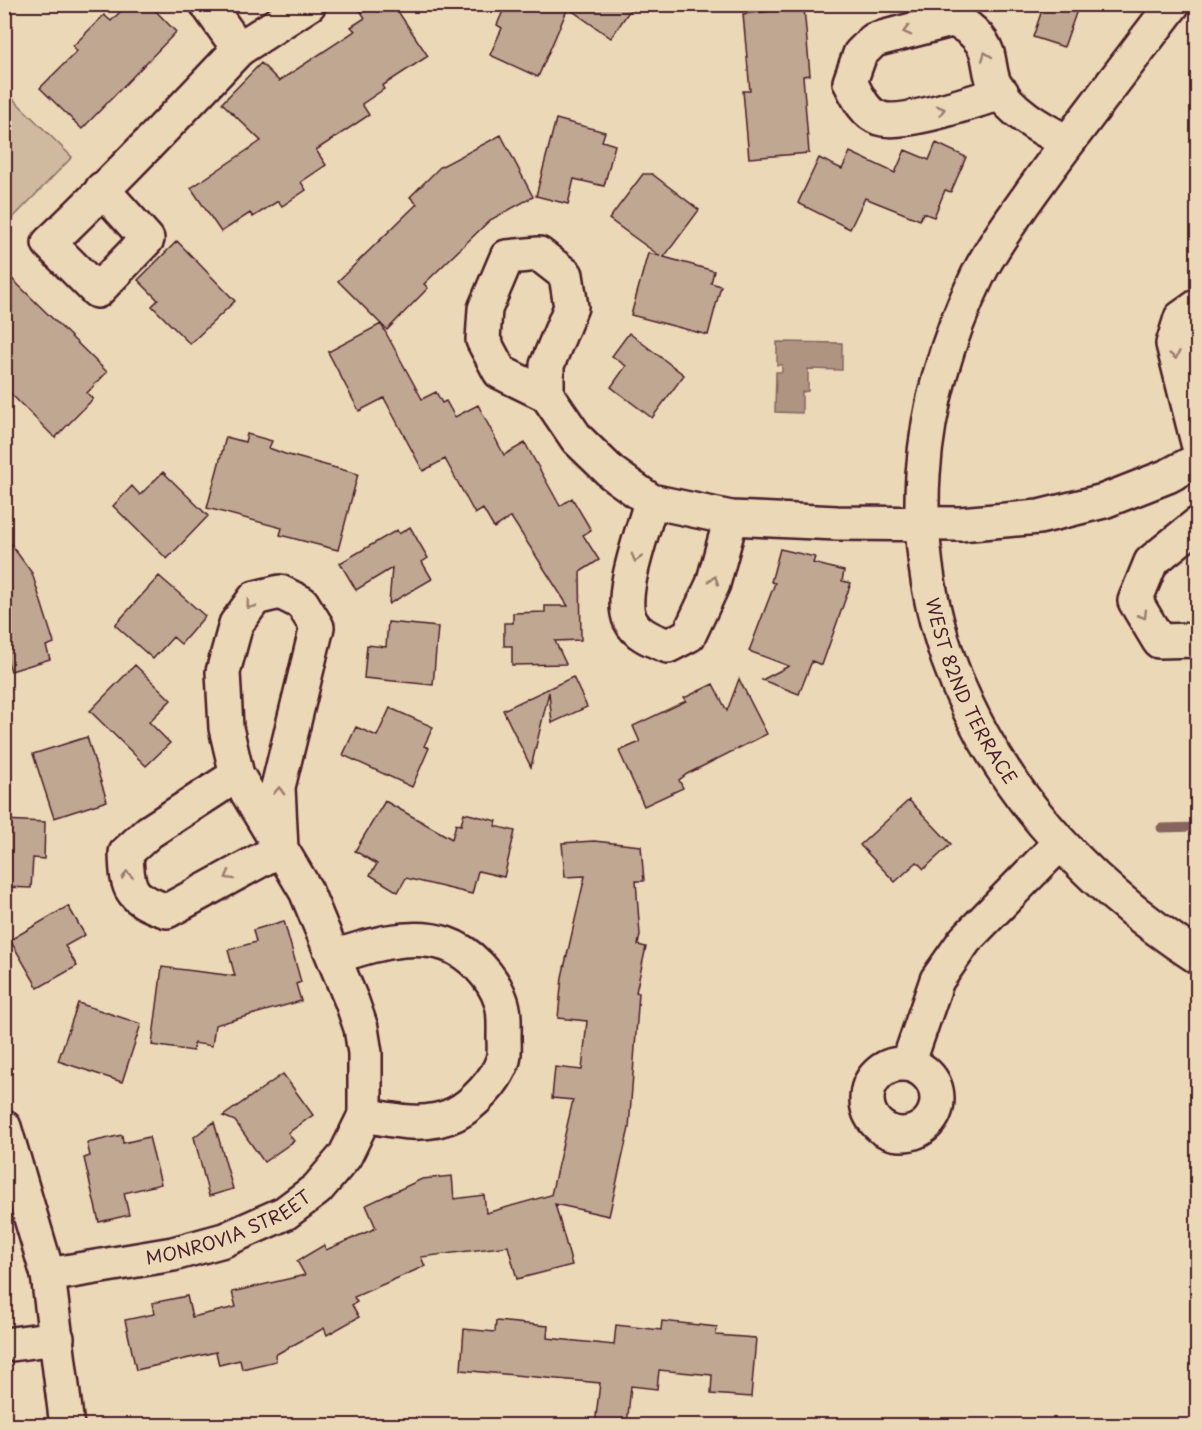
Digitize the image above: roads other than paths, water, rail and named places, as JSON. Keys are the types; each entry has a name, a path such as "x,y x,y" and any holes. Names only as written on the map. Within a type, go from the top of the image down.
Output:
{"street":[{"path":"207,4 239,49"},
{"path":"102,189 239,49 309,4"},
{"name":"WEST 82ND TERRACE","path":"1173,4 1067,142 1007,227 979,273 950,339 930,409 921,490 925,564 931,604 945,656 973,719 997,760 1059,844 1104,889 1197,957"},
{"path":"1002,93 1035,125 1067,142"},
{"path":"1197,306 1182,318 1173,344 1197,443"},
{"path":"547,395 577,439 612,473 651,501 731,518 837,523 960,524 1039,517 1104,501 1168,476 1197,460"},
{"path":"651,501 627,593 630,620 644,636 668,646 689,635 713,584 731,518"},
{"path":"1197,524 1151,562 1135,601 1159,641 1197,640"},
{"name":"MONROVIA STREET","path":"48,1275 173,1254 224,1240 285,1213 317,1189 345,1156 365,1115 365,1053 361,1029 306,891 281,849 237,775 226,728 223,672 236,624 255,598 280,592 302,603 317,627 278,787 281,849"},
{"path":"237,775 149,832 126,853 127,882 142,902 167,910 281,849"},
{"path":"908,1064 937,980 972,933 1059,844"},
{"path":"334,957 392,942 413,940 444,943 474,962 488,977 502,1002 503,1060 483,1090 455,1114 428,1121 402,1122 365,1115"},
{"path":"6,1134 48,1275 67,1425"},
{"path":"4,1345 57,1338"}],"waterway":[{"path":"1161,828 1198,827"}]}
